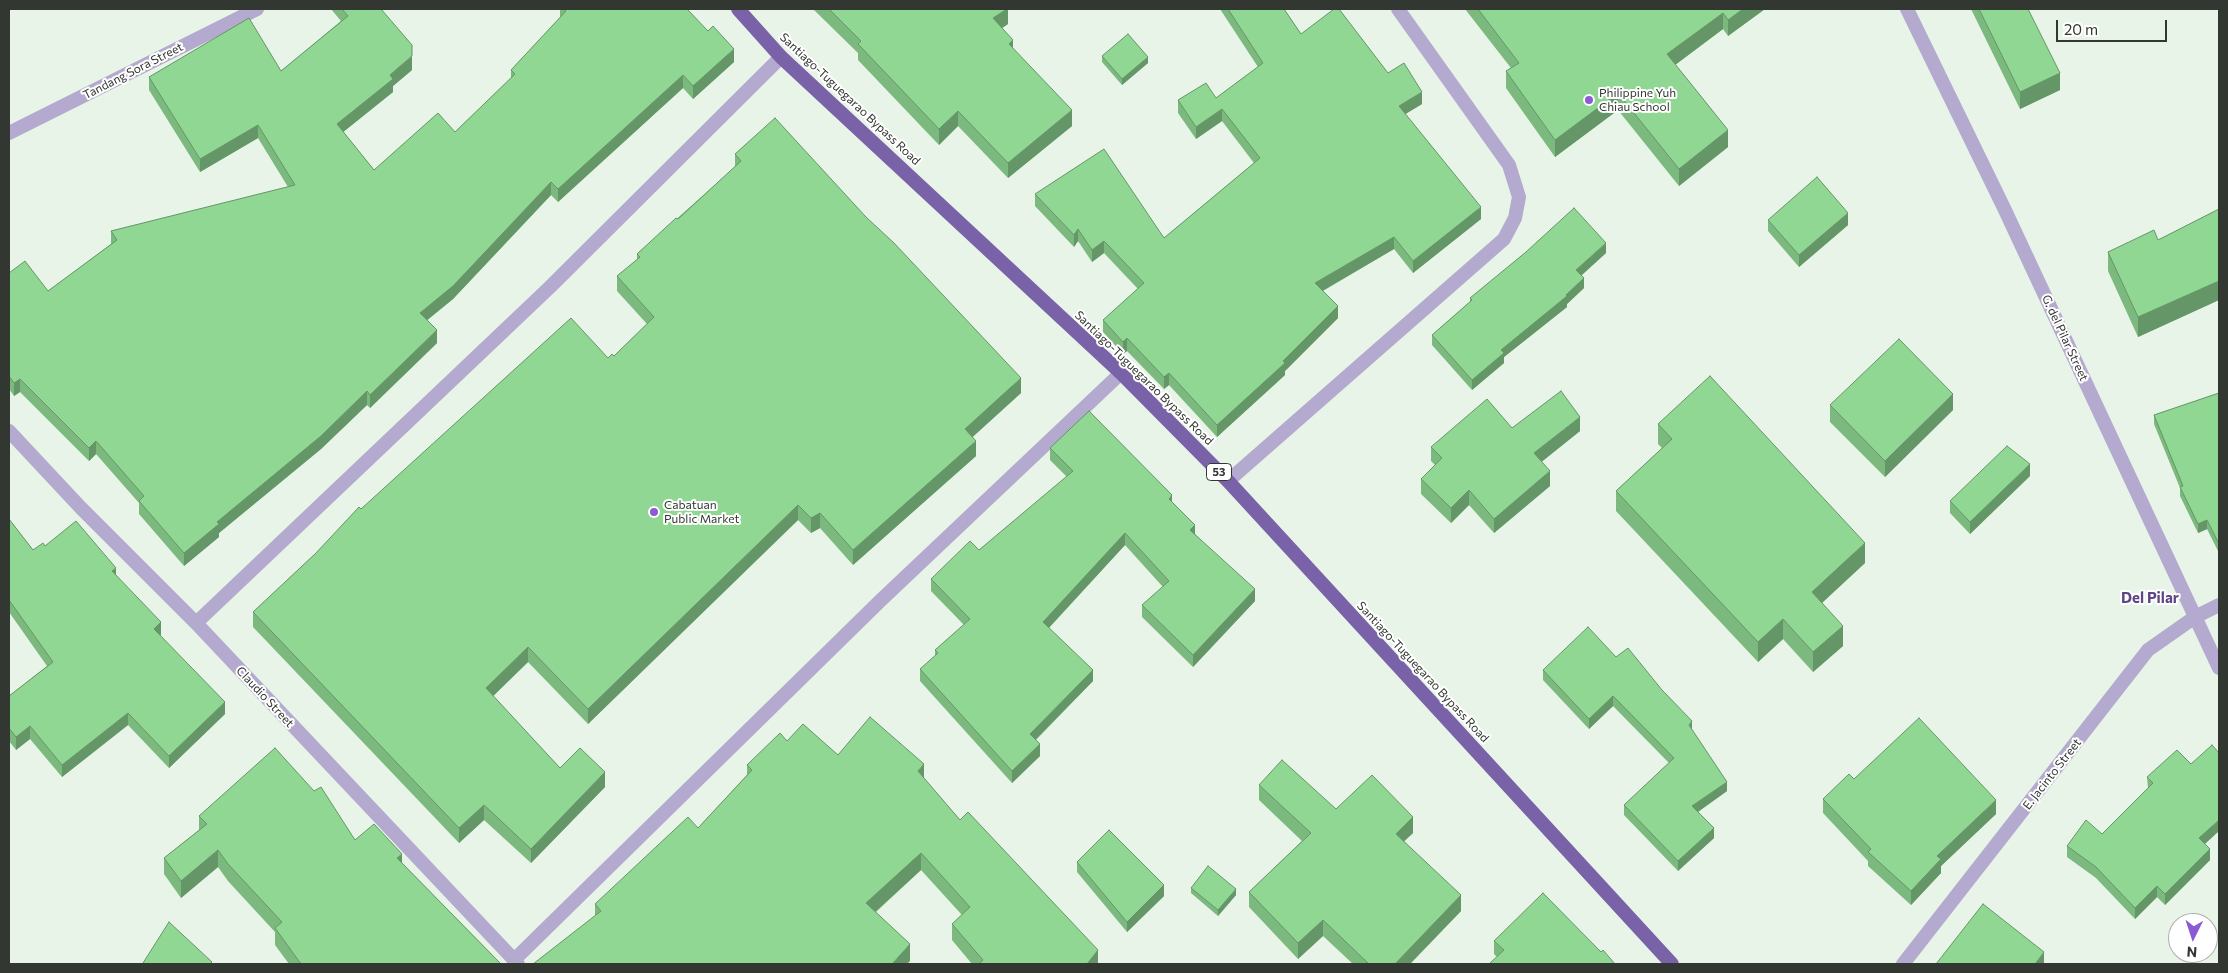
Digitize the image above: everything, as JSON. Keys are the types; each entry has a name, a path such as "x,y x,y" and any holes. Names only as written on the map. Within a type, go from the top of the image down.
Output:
{"highway":[{"name":"Santiago-Tuguegarao Bypass Road","path":"738,9 781,57 1121,373 1228,481 1672,964"}],"street":[{"name":"Tandang Sora Street","path":"9,133 257,9"},
{"path":"1228,481 1504,240 1515,218 1519,196 1509,165 1398,9"},
{"name":"G. del Pilar Street","path":"1907,9 2004,208 2219,668"},
{"path":"196,623 550,287 781,57"},
{"path":"516,962 880,601 1121,373"},
{"name":"Claudio Street","path":"9,431 81,508 196,623 516,962"},
{"name":"E. Jacinto Street","path":"1903,964 2148,650 2194,617 2219,605"}],"building":[{"path":"342,9 381,9 412,45 412,56 390,75 393,79 337,124 374,170 438,113 455,132 515,74 511,70 566,11 564,9 687,9 708,31 713,26 734,49 693,86 683,75 558,189 551,182 453,286 420,313 437,330 370,395 367,391 321,436 217,522 219,524 184,553 139,501 144,496 96,441 89,448 20,379 14,383 9,376 9,273 25,261 48,291 117,240 111,231 295,185 258,125 200,159 149,77 249,18 281,71 348,16"},
{"path":"829,9 1007,9 993,18 1013,40 1009,44 1072,110 1008,163 958,111 939,129 858,44 861,41"},
{"path":"1228,9 1284,9 1301,34 1334,9 1339,9 1388,73 1404,63 1422,92 1399,106 1481,207 1413,261 1394,237 1315,283 1338,306 1283,361 1285,363 1217,425 1169,373 1164,377 1127,338 1123,342 1103,320 1144,283 1104,241 1092,250 1078,229 1074,235 1035,194 1104,149 1164,238 1260,158 1222,109 1196,127 1178,100 1206,83 1216,98 1263,63"},
{"path":"1478,9 1743,9 1728,20 1723,13 1667,54 1728,130 1679,169 1618,93 1555,140 1506,71 1519,63"},
{"path":"1979,9 2028,9 2060,73 2020,92"},
{"path":"1128,34 1148,57 1122,79 1102,56"},
{"name":"Cabatuan Public Market","path":"775,118 866,217 894,243 1021,378 965,429 976,441 853,550 820,513 811,518 798,505 588,709 528,647 486,688 560,768 580,748 605,772 531,849 484,805 459,828 253,612 316,553 359,507 361,509 571,318 608,358 612,354 614,356 654,317 617,276 640,257 637,254 741,161 735,154"},
{"path":"1817,177 1848,213 1799,255 1768,220"},
{"path":"1574,208 1606,243 1576,270 1584,278 1567,296 1501,350 1504,353 1472,380 1432,335 1472,300 1470,298 1526,252"},
{"path":"2219,209 2219,281 2138,317 2108,252 2154,230 2158,240"},
{"path":"1899,339 1953,394 1885,461 1830,405"},
{"path":"1710,376 1865,543 1812,592 1843,626 1813,652 1783,619 1758,642 1616,491 1672,439 1658,424"},
{"path":"1561,391 1580,417 1534,453 1550,471 1494,519 1469,490 1451,508 1421,479 1442,458 1431,447 1487,399 1512,428"},
{"path":"2219,393 2219,544 2207,520 2198,524 2180,487 2183,486 2154,415"},
{"path":"1089,411 1172,495 1169,499 1195,525 1190,530 1255,589 1193,655 1142,605 1169,581 1125,533 1043,622 1093,670 1030,734 1040,744 1012,771 920,669 938,653 935,650 970,619 931,579 970,541 979,550 1073,471 1050,448"},
{"path":"2007,446 2030,464 1970,522 1950,501"},
{"path":"9,519 33,550 43,543 45,546 76,521 116,568 112,571 161,622 154,629 225,702 169,756 128,713 62,765 30,726 16,737 9,728 9,696 53,662 9,600"},
{"path":"1588,627 1616,657 1628,648 1662,690 1692,721 1689,725 1727,782 1692,806 1714,828 1678,861 1624,805 1674,758 1613,696 1589,719 1543,670"},
{"path":"870,717 924,764 918,771 960,820 968,812 1098,950 1087,964 979,964 983,960 952,924 970,907 921,853 866,903 910,944 894,964 533,964 601,911 595,904 688,817 698,828 752,770 747,765 780,733 787,741 803,724 838,755"},
{"path":"1919,718 1996,800 1937,856 1941,859 1911,891 1868,852 1871,849 1823,799 1849,774 1854,779"},
{"path":"2212,745 2219,753 2219,820 2199,838 2210,849 2165,894 2157,886 2135,908 2096,867 2067,846 2086,820 2102,834 2153,783 2147,777 2177,750 2191,764"},
{"path":"275,748 314,791 321,787 355,840 374,824 402,854 397,858 501,964 301,964 275,928 282,922 228,864 218,850 181,881 164,858 207,824 199,816"},
{"path":"1282,760 1336,809 1372,775 1413,817 1396,834 1461,895 1395,964 1369,964 1323,920 1298,943 1249,892 1311,833 1259,785"},
{"path":"1109,830 1164,885 1127,922 1077,862"},
{"path":"1208,866 1236,889 1218,910 1191,888"},
{"path":"1543,893 1601,952 1603,950 1615,964 1489,964 1504,950 1494,941"},
{"path":"1983,904 2044,952 2035,964 1936,964"},
{"path":"169,922 212,962 210,964 144,964"}],"place":[{"name":"Philippine Yuh Chiau School","path":"1589,100"},
{"name":"Cabatuan Public Market","path":"654,512"}],"district":[{"name":"Del Pilar","path":"2150,598"}]}
